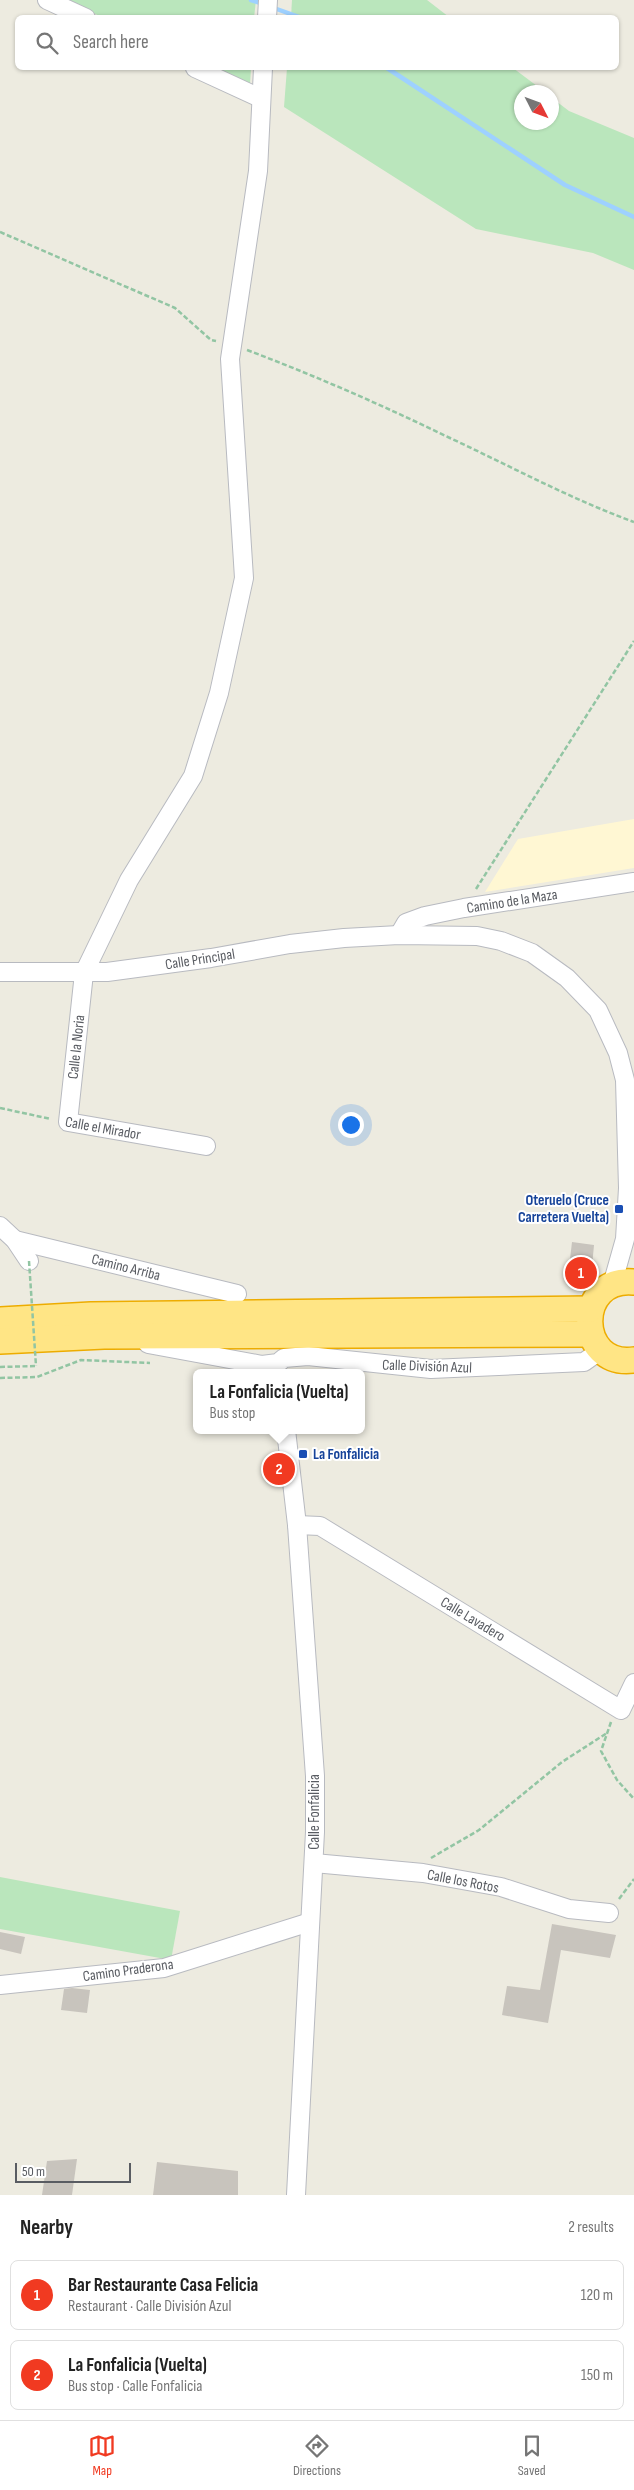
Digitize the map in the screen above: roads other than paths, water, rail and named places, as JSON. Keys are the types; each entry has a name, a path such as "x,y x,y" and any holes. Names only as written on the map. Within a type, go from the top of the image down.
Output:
{"highway":[{"path":"623,1284 598,1295 590,1309 589,1326 596,1342 616,1359 634,1360"},
{"path":"0,1320 91,1315 590,1309"},
{"path":"0,1341 104,1336 596,1342"}],"street":[{"path":"46,0 79,15"},
{"path":"266,15 268,0"},
{"path":"199,70 260,98"},
{"name":"Calle la Noria","path":"68,1122 84,973 129,880 193,776 219,694 244,578 230,359 258,171 262,70"},
{"name":"Camino de la Maza","path":"399,935 406,923 464,908 634,882"},
{"name":"Calle Principal","path":"0,972 84,973 138,969 290,944 344,938 399,935 452,934 501,941 532,953 550,964 583,993 598,1010 610,1032 625,1080 631,1193 625,1239"},
{"name":"Calle el Mirador","path":"68,1122 206,1146"},
{"path":"0,1226 15,1240 29,1261"},
{"path":"625,1239 634,1260"},
{"path":"623,1284 625,1239"},
{"name":"Camino Arriba","path":"15,1240 236,1294"},
{"name":"Calle División Azul","path":"104,1336 278,1368 284,1358 308,1356 397,1366 457,1369 584,1362 596,1342"},
{"name":"Calle Fonfalicia","path":"286,1434 297,1525 315,1776 314,1863 296,2195"},
{"name":"Calle Lavadero","path":"297,1525 320,1526 621,1710 634,1683"},
{"name":"Calle los Rotos","path":"314,1863 404,1871 501,1887 569,1909 609,1913"},
{"name":"Camino Praderona","path":"0,1985 164,1968 310,1922"}],"waterway":[{"path":"251,0 263,4"},
{"path":"271,7 294,15"},
{"path":"390,70 565,185 634,217"}],"place":[{"name":"Oteruelo (Cruce Carretera Vuelta)","path":"619,1209"},
{"name":"Bar Restaurante Casa Felicia","path":"581,1273"},
{"name":"La Fonfalicia","path":"303,1454"},
{"name":"La Fonfalicia (Vuelta)","path":"279,1469"}]}
